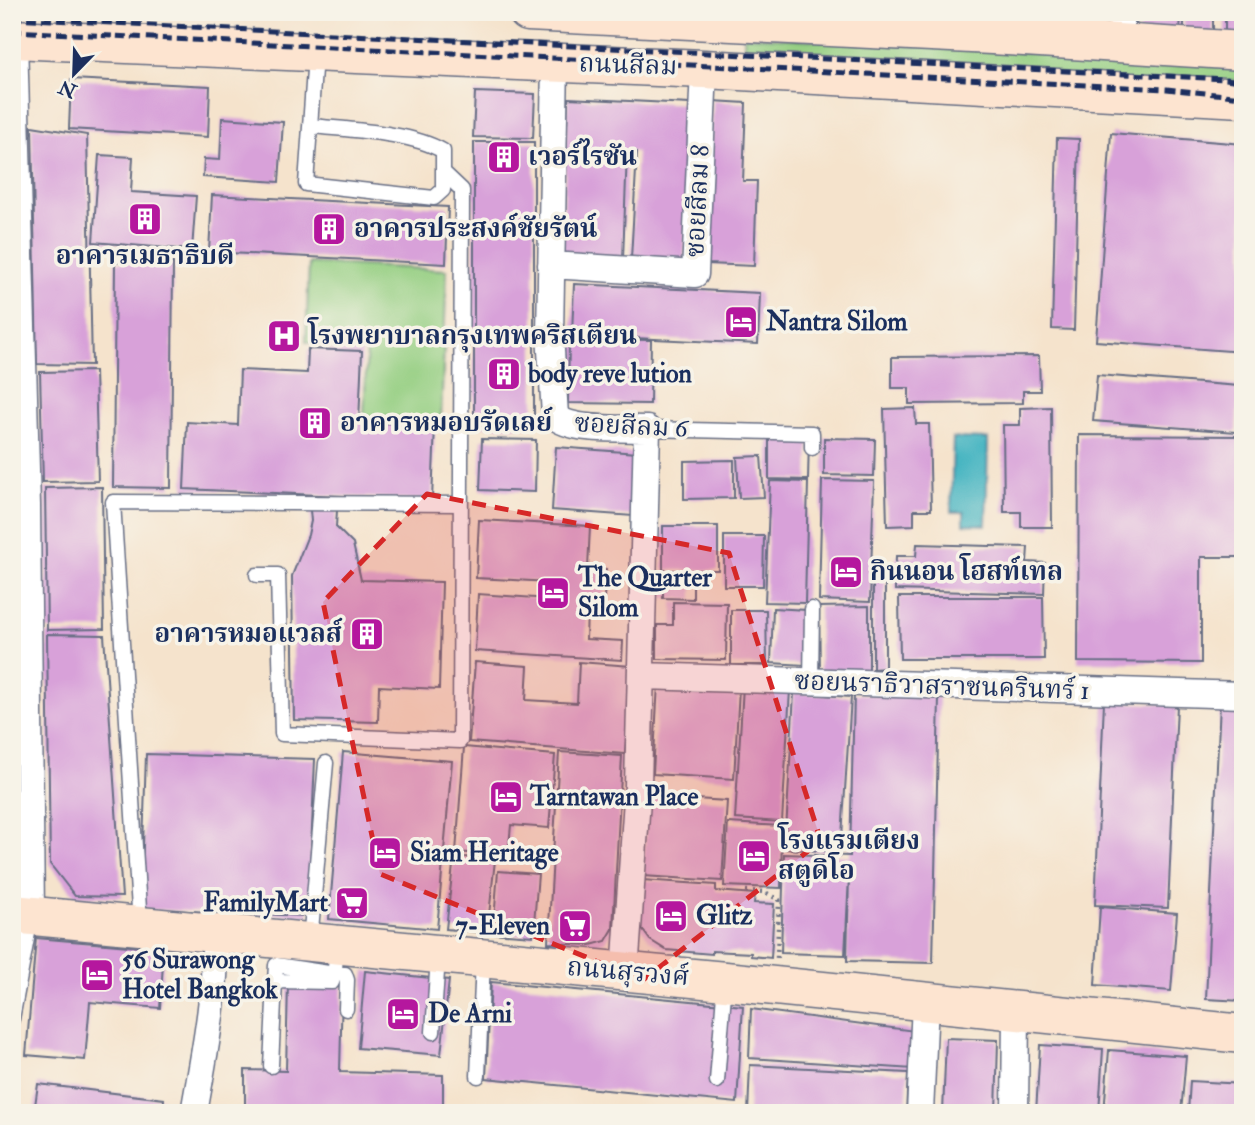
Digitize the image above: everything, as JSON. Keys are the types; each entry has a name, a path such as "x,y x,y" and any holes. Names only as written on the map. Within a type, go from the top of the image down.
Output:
{"main road":[{"name":"ถนนสีลม","path":"528,12 665,15 992,35 1121,28 1228,46"},
{"path":"663,67 665,15"},
{"name":"ถนนสีลม","path":"13,39 663,67 1243,99"},
{"name":"ถนนสุรวงศ์","path":"22,915 215,933 327,954 438,955 725,981 1243,1034"}],"street":[{"path":"13,39 20,505 22,915"},
{"name":"ซอยสีลม 6","path":"555,62 550,334 555,416 560,421 586,426 647,429"},
{"name":"ซอยสีลม 8","path":"551,265 695,274 704,69"},
{"path":"625,972 638,785 647,429"},
{"name":"ซอยนราธิวาสราชนครินทร์ 1","path":"642,676 1243,695"},
{"path":"194,1113 216,953 215,933"},
{"path":"920,1113 925,1003"},
{"path":"1015,1113 1016,1012"}],"lane":[{"path":"312,126 372,132 432,144 443,151 443,190 434,198 306,184 315,54"},
{"path":"257,575 278,575 282,734 460,741 462,190 443,172"},
{"name":"ซอยสีลม 6","path":"647,429 812,433 811,448"},
{"path":"140,926 122,574 113,502 460,504"},
{"path":"811,682 812,608"},
{"path":"271,1066 275,981 332,982 327,954 326,763"},
{"path":"12,1019 22,915"},
{"path":"327,954 347,976 346,1009"},
{"path":"433,1032 438,955"},
{"path":"478,1076 483,959"},
{"path":"717,1081 725,981"}],"path":[{"path":"746,891 765,892 779,900 777,966"}],"highlighted area":[{"path":"427,494 729,553 821,841 643,980 380,874 323,602"}],"green space":[{"path":"744,36 1243,65 1243,90 745,62"},
{"path":"309,263 447,270 441,419 364,416 367,345 306,342"}],"water":[{"path":"953,438 988,439 986,525 964,524 964,512 951,512"}],"building":[{"path":"1130,12 1181,12 1180,34 1141,32"},
{"path":"1184,12 1213,12 1213,35 1184,35"},
{"path":"1225,12 1243,12 1243,37 1225,36"},
{"path":"71,79 210,86 208,137 69,129"},
{"path":"475,92 535,94 533,138 473,137"},
{"path":"568,98 690,104 684,261 631,259 637,152 627,151 623,259 562,256"},
{"path":"713,101 746,103 743,181 757,181 754,266 708,264"},
{"path":"222,118 283,122 279,182 203,177 204,159 220,160"},
{"path":"32,126 87,135 92,365 37,364"},
{"path":"1111,133 1243,144 1243,352 1096,341"},
{"path":"1057,138 1079,139 1074,330 1052,329"},
{"path":"474,142 534,142 534,427 474,426"},
{"name":"อาคารเมธาธิบดี","path":"99,155 133,157 131,192 196,196 192,250 93,242"},
{"name":"อาคารประสงค์ชัยรัตน์","path":"212,195 448,207 446,264 209,252"},
{"path":"115,262 173,263 171,488 113,487"},
{"path":"574,284 760,293 758,344 572,335"},
{"path":"569,339 651,340 650,404 568,403"},
{"name":"อาคารหมอบรัดเลย์","path":"308,349 362,351 359,422 435,425 432,500 184,489 187,422 238,425 240,370 307,373"},
{"path":"1039,356 1040,391 1023,391 1023,403 909,404 909,388 892,388 892,357"},
{"path":"95,371 98,481 43,482 40,372"},
{"path":"1097,375 1239,386 1236,432 1093,421"},
{"path":"1051,407 1052,527 1021,527 1021,512 1004,512 1003,425 1020,425 1020,408"},
{"path":"915,408 916,424 929,424 931,510 914,510 914,525 887,526 884,409"},
{"path":"1079,435 1243,436 1243,557 1201,557 1201,663 1078,662"},
{"path":"769,437 809,438 808,480 769,479"},
{"path":"824,438 875,439 874,476 824,475"},
{"path":"482,439 536,440 535,492 480,490"},
{"path":"556,447 637,453 633,516 552,510"},
{"path":"761,456 764,497 739,498 737,457"},
{"path":"734,460 734,498 684,499 684,461"},
{"path":"822,480 874,481 870,602 819,600"},
{"path":"770,481 808,482 805,603 765,602"},
{"path":"102,487 104,629 47,630 45,488"},
{"name":"อาคารหมอแวลส์","path":"310,510 337,510 336,527 353,544 361,580 442,582 439,689 379,686 378,722 294,720 292,576 308,535"},
{"path":"479,520 590,526 588,568 606,569 603,612 587,611 586,639 623,641 622,660 475,651 478,594 549,599 550,582 476,578"},
{"path":"663,526 718,526 718,570 663,570"},
{"path":"724,536 764,536 763,586 724,586"},
{"path":"917,544 1028,547 1027,562 1045,563 1044,594 895,590 896,556 916,556"},
{"path":"873,569 885,569 885,668 873,669"},
{"path":"663,582 693,583 693,599 663,598"},
{"path":"899,597 1043,597 1044,659 900,659"},
{"path":"673,602 727,603 726,660 657,659 657,625 673,625"},
{"path":"869,606 869,671 820,671 819,607"},
{"path":"773,608 806,610 805,665 771,663"},
{"path":"731,610 766,610 767,665 731,665"},
{"path":"47,634 104,635 122,897 75,896 50,864"},
{"path":"475,662 528,666 526,700 577,703 579,662 631,666 625,754 469,742"},
{"path":"658,683 739,688 734,779 653,774"},
{"path":"743,686 790,690 782,822 735,819"},
{"path":"794,693 851,697 841,852 785,849"},
{"path":"854,694 939,697 933,963 847,961 849,876 845,955 781,953 784,854 850,856"},
{"path":"1104,702 1177,705 1168,908 1095,905"},
{"path":"1220,703 1243,704 1243,1001 1206,999"},
{"path":"464,747 555,755 549,828 511,825 508,856 456,852"},
{"path":"343,752 452,761 437,929 329,919"},
{"path":"559,752 622,756 613,929 606,941 591,945 548,943"},
{"path":"146,754 315,759 308,916 141,909"},
{"path":"648,796 727,801 722,881 643,876"},
{"name":"โรงแรมเตียง สตูดิโอ","path":"728,823 782,826 781,888 724,886"},
{"path":"454,856 495,860 487,933 446,929"},
{"path":"498,871 538,874 533,936 493,933"},
{"path":"642,880 716,885 716,891 755,894 754,903 774,904 771,958 751,956 751,953 712,951 712,954 666,950 650,940 639,925"},
{"path":"1100,907 1177,913 1171,991 1095,985"},
{"name":"56 Surawong Hotel Bangkok","path":"36,938 164,949 160,1008 90,1002 85,1060 26,1055"},
{"name":"De Arni","path":"365,971 449,980 441,1055 358,1048"},
{"path":"491,982 743,1006 737,1103 486,1078"},
{"path":"288,983 342,987 340,1072 443,1075 443,1113 245,1113 245,1070 286,1071"},
{"path":"751,1009 915,1031 913,1069 749,1058"},
{"path":"946,1038 998,1040 996,1113 943,1113"},
{"path":"1040,1045 1103,1049 1099,1113 1036,1113"},
{"path":"1109,1050 1186,1056 1181,1113 1104,1113"},
{"path":"750,1065 908,1073 906,1113 748,1113"},
{"path":"1190,1081 1243,1084 1243,1113 1188,1113"},
{"path":"38,1084 164,1099 163,1113 34,1113"}],"railway":[{"path":"12,18 1226,79 1243,82"},
{"path":"12,31 1167,89 1243,97"}],"place":[{"name":"เวอร์ไรซัน","path":"504,157"},
{"name":"อาคารเมธาธิบดี","path":"145,219"},
{"name":"อาคารประสงค์ชัยรัตน์","path":"329,229"},
{"name":"Nantra Silom","path":"741,322"},
{"name":"โรงพยาบาลกรุงเทพคริสเตียน","path":"284,336"},
{"name":"body reve lution","path":"504,374"},
{"name":"อาคารหมอบรัดเลย์","path":"315,423"},
{"name":"กินนอน โฮสท์เทล","path":"846,572"},
{"name":"The Quarter Silom","path":"553,593"},
{"name":"อาคารหมอแวลส์","path":"367,634"},
{"name":"Tarntawan Place","path":"506,797"},
{"name":"Siam Heritage","path":"385,853"},
{"name":"โรงแรมเตียง สตูดิโอ","path":"754,856"},
{"name":"FamilyMart","path":"352,903"},
{"name":"Glitz","path":"671,916"},
{"name":"7-Eleven","path":"575,926"},
{"name":"56 Surawong Hotel Bangkok","path":"97,975"},
{"name":"De Arni","path":"403,1014"}]}
